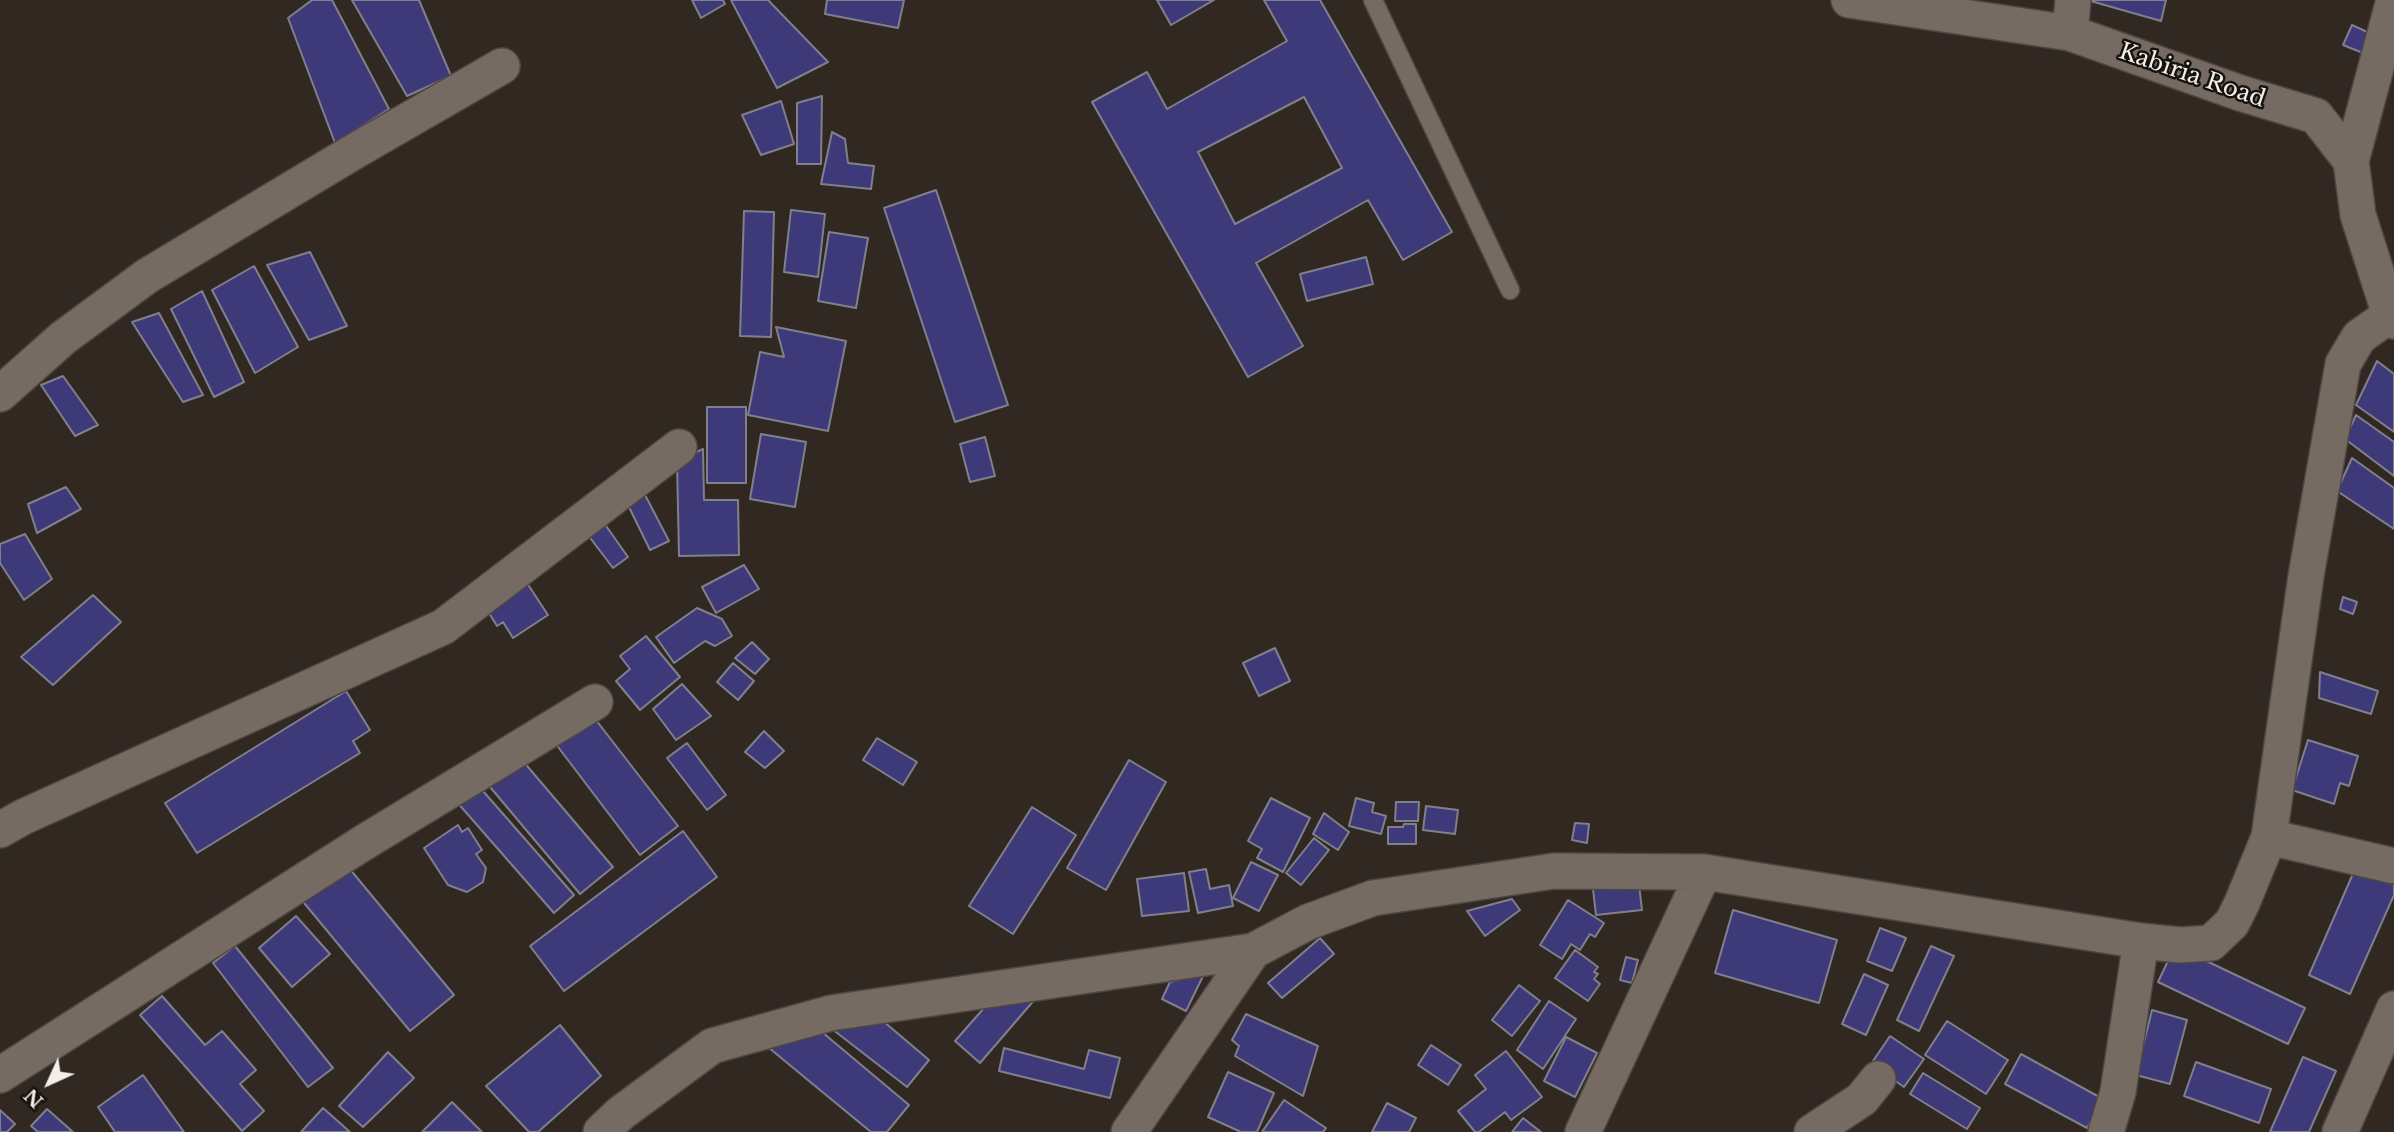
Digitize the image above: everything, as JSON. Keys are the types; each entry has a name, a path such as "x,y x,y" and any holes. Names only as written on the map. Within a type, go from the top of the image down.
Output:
{"street":[{"name":"Kabiria Road","path":"1849,0 2071,17 2240,93 2316,116 2351,161"},
{"path":"601,1132 621,1113 712,1046 831,1013 1253,951 1308,922 1373,898 1554,871 1704,872 2141,941 2180,945 2211,943 2232,923 2269,837 2306,576 2343,364 2359,337 2392,318 2358,215 2351,161 2394,0"},
{"path":"0,394 74,329 147,276 366,144 502,66"},
{"path":"0,830 23,817 443,627 679,447"},
{"path":"0,1075 363,843 595,702"},
{"path":"2269,837 2394,866"},
{"path":"1583,1132 1704,872"},
{"path":"2106,1132 2118,1093 2141,941"},
{"path":"1129,1132 1253,951"},
{"path":"2340,1132 2394,1009"},
{"path":"1812,1132 1863,1099 1878,1079"}],"lane":[{"path":"1373,0 1510,290"}],"building":[{"path":"312,0 332,0 389,109 335,143 288,18"},
{"path":"352,0 419,0 451,76 407,96"},
{"path":"692,0 723,0 725,4 701,18"},
{"path":"731,0 768,0 828,62 777,88"},
{"path":"827,0 904,0 898,28 825,14"},
{"path":"1157,0 1214,0 1171,25"},
{"path":"1264,0 1320,0 1452,232 1403,260 1368,200 1256,263 1303,346 1248,377 1092,102 1147,72 1167,109 1287,41","holes":["1304,97 1342,168 1235,224 1198,152"]},
{"path":"2087,0 2166,0 2161,21"},
{"path":"2352,25 2376,36 2368,55 2343,45"},
{"path":"822,96 821,164 797,164 797,103"},
{"path":"781,101 794,144 761,155 742,115"},
{"path":"832,132 845,139 848,163 874,166 871,189 821,184"},
{"path":"936,190 1008,405 955,422 884,208"},
{"path":"791,210 825,214 818,277 784,272"},
{"path":"744,211 774,212 771,337 740,336"},
{"path":"829,232 868,238 856,308 818,301"},
{"path":"310,252 347,326 309,340 267,265"},
{"path":"1366,257 1373,284 1307,301 1300,274"},
{"path":"254,266 298,347 255,373 212,290"},
{"path":"202,291 244,382 214,397 171,309"},
{"path":"159,313 203,395 183,402 132,322"},
{"path":"776,327 846,341 828,431 748,415 760,352 784,357"},
{"path":"2377,361 2394,374 2394,432 2356,405"},
{"path":"63,376 98,425 75,436 41,385"},
{"path":"707,407 746,407 746,483 707,483"},
{"path":"2356,415 2394,442 2394,476 2345,439"},
{"path":"761,434 806,442 795,507 750,499"},
{"path":"985,437 995,476 970,482 960,444"},
{"path":"703,449 704,500 738,500 739,555 679,556 677,461"},
{"path":"2352,458 2394,488 2394,529 2337,491"},
{"path":"66,487 81,509 37,533 28,504"},
{"path":"643,491 669,541 650,550 625,499"},
{"path":"604,523 628,557 613,568 588,535"},
{"path":"25,534 52,579 24,600 0,563 0,544"},
{"path":"744,565 759,589 716,613 702,587"},
{"path":"527,583 548,615 513,638 503,622 497,626 486,608"},
{"path":"93,595 121,622 53,685 21,657"},
{"path":"2343,597 2357,602 2353,614 2340,609"},
{"path":"697,608 722,619 732,636 715,646 705,641 674,663 656,637"},
{"path":"646,636 680,677 640,710 616,681 630,669 620,656"},
{"path":"752,642 769,659 755,674 735,658"},
{"path":"1275,648 1290,681 1259,696 1243,663"},
{"path":"733,663 754,681 738,700 717,682"},
{"path":"2320,672 2378,691 2371,714 2319,698"},
{"path":"682,684 711,716 676,740 653,709"},
{"path":"346,691 370,730 353,741 360,753 197,853 165,803"},
{"path":"589,711 678,826 640,855 552,739"},
{"path":"764,731 784,751 765,768 745,752"},
{"path":"877,738 917,762 903,785 863,760"},
{"path":"2308,740 2358,756 2349,786 2340,783 2334,804 2292,790"},
{"path":"687,743 726,795 707,810 667,758"},
{"path":"517,754 613,867 580,894 485,781"},
{"path":"1129,760 1166,782 1106,890 1067,868"},
{"path":"476,783 574,895 554,913 456,801"},
{"path":"1271,798 1310,818 1283,872 1257,858 1262,849 1248,841"},
{"path":"1356,798 1374,803 1372,812 1386,816 1381,834 1349,826"},
{"path":"1396,802 1419,802 1418,821 1395,821"},
{"path":"1426,806 1458,810 1455,834 1423,830"},
{"path":"1032,807 1076,835 1013,934 969,906"},
{"path":"1324,813 1349,832 1338,850 1313,834"},
{"path":"1575,823 1589,824 1587,843 1572,840"},
{"path":"1404,824 1416,824 1416,844 1388,844 1388,827 1403,827"},
{"path":"458,825 462,832 468,828 482,850 476,854 486,868 483,882 467,892 448,885 424,848"},
{"path":"683,831 717,877 564,991 530,946"},
{"path":"1314,838 1329,850 1301,885 1286,873"},
{"path":"344,862 454,995 410,1031 300,898"},
{"path":"1251,862 1278,875 1259,911 1233,898"},
{"path":"2358,862 2394,879 2394,895 2350,994 2309,975"},
{"path":"1206,869 1210,889 1229,885 1233,906 1198,913 1189,872"},
{"path":"1184,873 1189,911 1142,916 1137,879"},
{"path":"1639,885 1642,910 1596,915 1593,889"},
{"path":"1512,899 1520,910 1485,936 1467,911"},
{"path":"1568,900 1604,923 1595,937 1590,934 1580,950 1571,944 1562,959 1540,945"},
{"path":"1733,910 1837,940 1819,1003 1715,973"},
{"path":"296,916 330,954 292,987 259,948"},
{"path":"1880,928 1906,938 1892,971 1867,961"},
{"path":"1320,938 1334,954 1282,998 1268,983"},
{"path":"235,946 333,1068 308,1087 213,963"},
{"path":"1931,946 1954,956 1919,1031 1897,1020"},
{"path":"2175,946 2305,1008 2288,1044 2158,982"},
{"path":"1575,950 1598,967 1594,972 1598,974 1594,979 1600,984 1588,1001 1555,978"},
{"path":"1626,957 1638,960 1632,983 1620,980"},
{"path":"1204,974 1186,1011 1162,999 1170,982"},
{"path":"1864,974 1888,985 1866,1035 1842,1024"},
{"path":"1519,985 1540,1001 1512,1036 1492,1020"},
{"path":"162,996 205,1045 222,1031 256,1070 240,1084 264,1111 242,1131 140,1015"},
{"path":"1036,998 980,1063 955,1041 991,1000"},
{"path":"1549,1001 1576,1019 1543,1069 1517,1050"},
{"path":"2152,1010 2187,1020 2170,1084 2136,1075"},
{"path":"1246,1014 1318,1046 1303,1096 1235,1056 1239,1046 1232,1040"},
{"path":"876,1015 929,1060 907,1087 832,1029"},
{"path":"1947,1021 2008,1060 1986,1094 1925,1055"},
{"path":"560,1025 601,1076 538,1132 529,1132 486,1086"},
{"path":"816,1027 909,1105 887,1132 871,1132 763,1043"},
{"path":"1890,1036 1924,1059 1904,1087 1871,1064"},
{"path":"1566,1037 1597,1053 1575,1097 1544,1081"},
{"path":"1431,1045 1461,1065 1448,1085 1418,1065"},
{"path":"1004,1048 1084,1069 1089,1050 1120,1058 1110,1098 999,1071"},
{"path":"1506,1051 1542,1097 1511,1120 1505,1112 1479,1132 1475,1132 1458,1111 1486,1089 1475,1075"},
{"path":"388,1052 414,1078 363,1127 339,1106"},
{"path":"2021,1054 2103,1099 2087,1128 2005,1084"},
{"path":"2303,1057 2336,1071 2309,1132 2270,1132"},
{"path":"2196,1062 2271,1089 2259,1123 2184,1096"},
{"path":"1228,1072 1274,1093 1257,1132 1241,1132 1208,1117"},
{"path":"1923,1073 1980,1108 1967,1129 1910,1094"},
{"path":"143,1075 184,1132 115,1132 98,1107"},
{"path":"1284,1100 1326,1128 1323,1132 1262,1132"},
{"path":"452,1102 482,1132 422,1132"},
{"path":"1387,1103 1416,1118 1409,1132 1372,1132"},
{"path":"323,1108 350,1132 301,1132"},
{"path":"47,1109 73,1132 38,1132 31,1126"},
{"path":"0,1110 15,1124 7,1132 0,1132"},
{"path":"1523,1118 1541,1132 1512,1132"}]}
